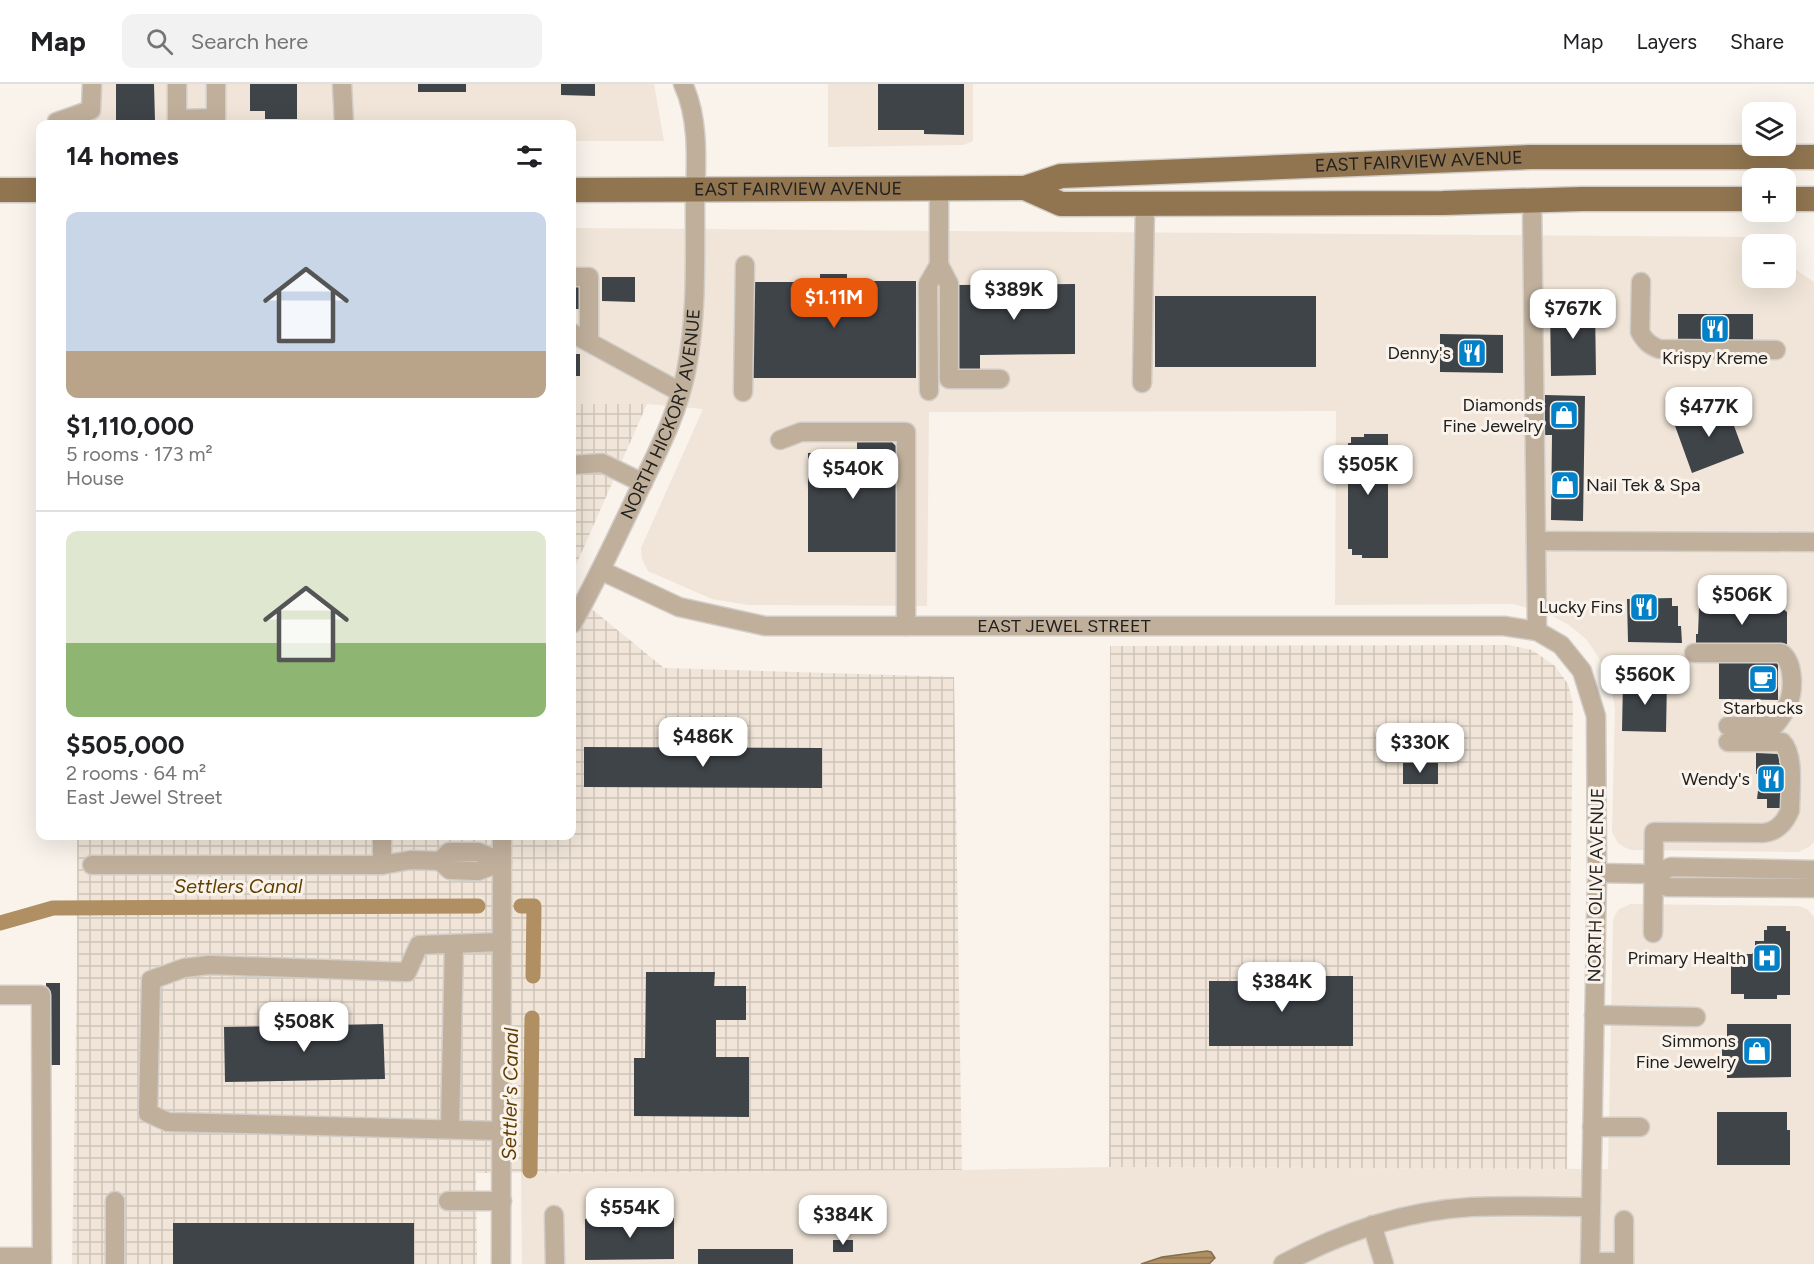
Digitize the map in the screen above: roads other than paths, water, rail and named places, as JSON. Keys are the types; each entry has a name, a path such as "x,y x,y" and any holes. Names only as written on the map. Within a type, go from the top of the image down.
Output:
{"main road":[{"name":"EAST FAIRVIEW AVENUE","path":"576,190 1025,188 1061,176 1530,157 1814,157"},
{"name":"EAST FAIRVIEW AVENUE","path":"1025,188 1061,204 1742,199"},
{"path":"0,190 36,190"},
{"path":"1796,199 1814,199"}],"street":[{"path":"63,120 92,110 92,84"},
{"path":"177,84 177,119 216,118 216,84"},
{"path":"342,84 344,120"},
{"name":"NORTH HICKORY AVENUE","path":"576,617 602,571 665,435 686,374 694,312 696,190 694,120 683,84"},
{"path":"939,189 939,265 949,284 949,379 1000,379"},
{"path":"1532,201 1537,631"},
{"path":"1142,383 1145,204"},
{"path":"743,392 745,265"},
{"path":"928,392 928,284 939,265"},
{"path":"576,277 589,277 589,342"},
{"path":"1641,282 1640,332 1650,345 1659,348 1776,350"},
{"path":"576,335 680,392"},
{"path":"780,440 801,432 906,432 906,626"},
{"path":"576,465 602,463 643,483"},
{"path":"1536,541 1814,542"},
{"name":"EAST JEWEL STREET","path":"602,571 679,607 765,626 1504,626 1537,631"},
{"name":"NORTH OLIVE AVENUE","path":"1537,631 1561,645 1582,670 1596,716 1597,873 1590,1263"},
{"path":"1653,933 1654,832 1771,832 1782,824 1790,810 1788,748 1782,742 1728,734 1774,725 1791,696 1790,667 1787,658 1781,653 1694,653"},
{"path":"382,840 382,865"},
{"path":"501,1264 502,840"},
{"path":"92,865 382,865 446,850 478,852 502,862"},
{"path":"1597,873 1653,874 1671,867 1814,870"},
{"path":"1653,874 1667,887 1814,888"},
{"path":"502,942 419,945 407,972 209,965 184,968 151,980 148,1113 168,1122 502,1131"},
{"path":"450,1129 454,944"},
{"path":"0,995 41,995 42,1260 0,1257"},
{"path":"1594,1015 1696,1017"},
{"path":"1592,1127 1640,1127"},
{"path":"115,1201 115,1264"},
{"path":"448,1201 502,1201"},
{"path":"1283,1264 1310,1249 1372,1225 1419,1214 1470,1207 1590,1207"},
{"path":"554,1215 555,1264"},
{"path":"1590,1263 1624,1263 1624,1220"},
{"path":"1372,1225 1384,1264"}],"waterway":[{"name":"Settlers Canal","path":"0,923 53,908 478,906"},
{"name":"Settler's Canal","path":"521,906 534,906 533,976"},
{"name":"Settler's Canal","path":"530,1171 532,1018"}],"place":[{"name":"Krispy Kreme","path":"1715,329"},
{"name":"Denny's","path":"1472,353"},
{"name":"Diamonds Fine Jewelry","path":"1564,415"},
{"name":"Nail Tek & Spa","path":"1565,485"},
{"name":"Lucky Fins","path":"1644,607"},
{"name":"Starbucks","path":"1763,679"},
{"name":"Wendy's","path":"1771,779"},
{"name":"Primary Health","path":"1767,958"},
{"name":"Simmons Fine Jewelry","path":"1757,1051"}]}
